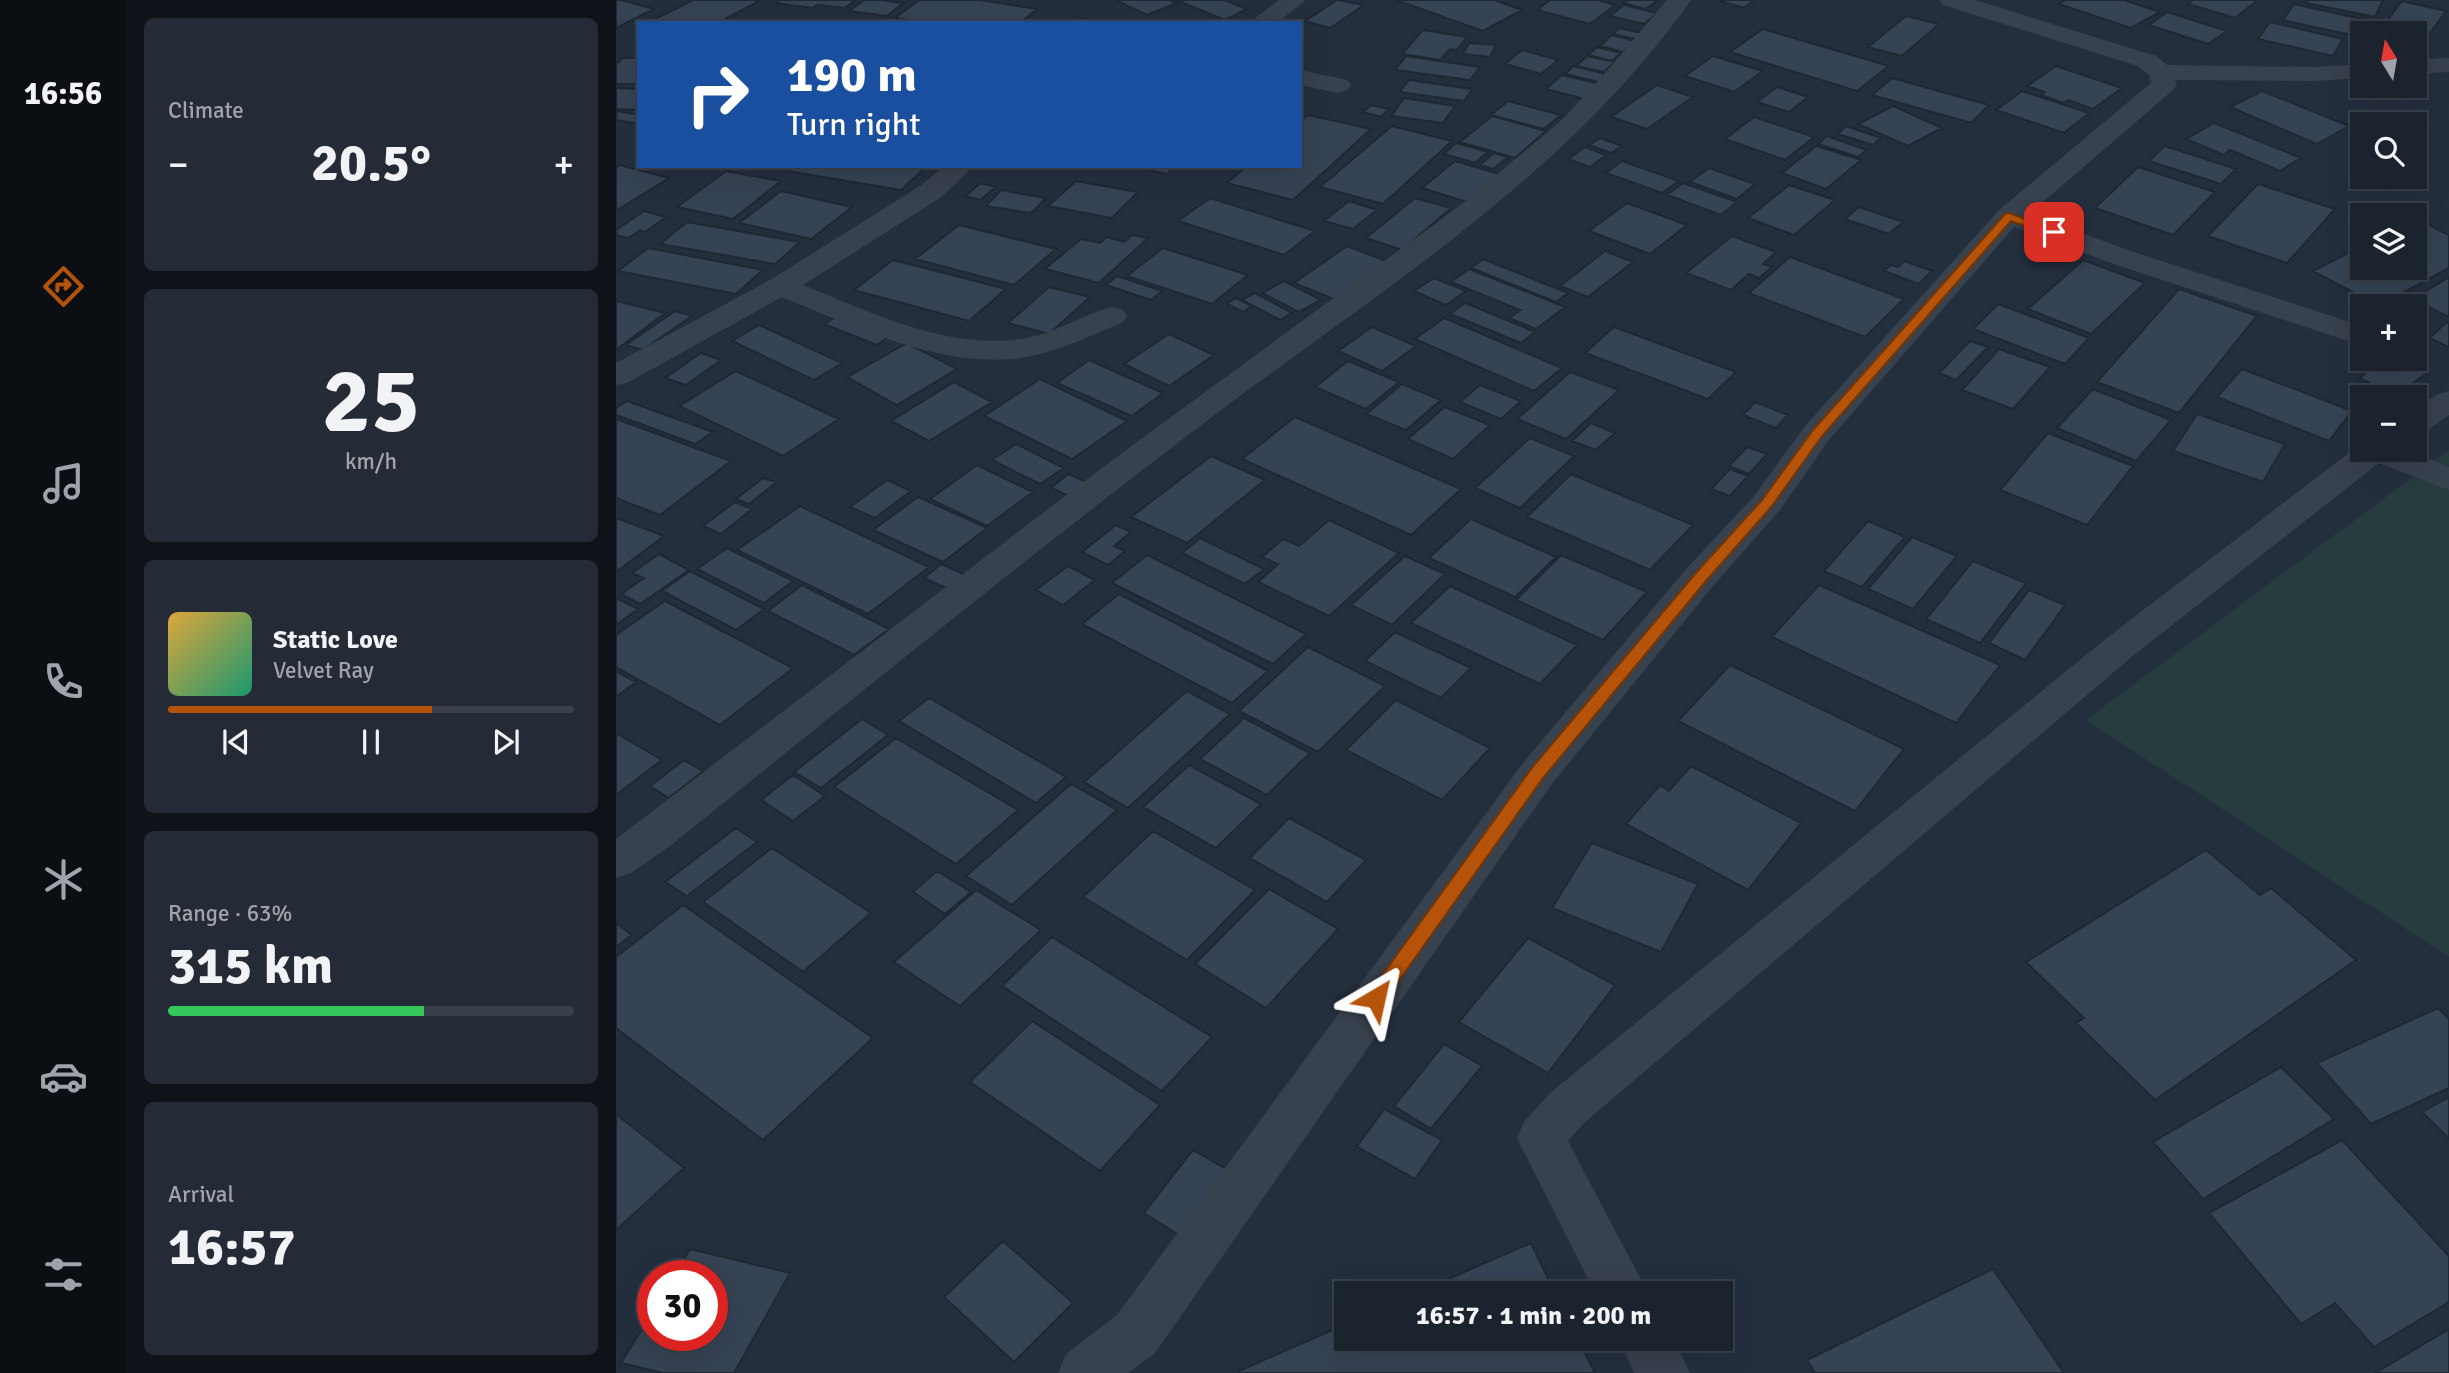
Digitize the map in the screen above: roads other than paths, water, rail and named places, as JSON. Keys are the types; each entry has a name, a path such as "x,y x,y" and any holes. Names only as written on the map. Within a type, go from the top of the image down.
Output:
{"street":[{"path":"1264,21 1293,0"},
{"path":"616,861 655,834 1033,537 1439,234 1558,138 1634,55 1679,0"},
{"path":"1974,2 2122,51 2147,61 2161,72 2314,74 2350,72"},
{"path":"2427,66 2449,65"},
{"path":"1085,1373 1136,1334 1537,774 1700,578 1767,503 1817,433 2009,216 2164,85 2161,72"},
{"path":"1302,77 1338,85"},
{"path":"616,376 780,286 930,192 959,168"},
{"path":"2009,216 2350,332"},
{"path":"780,286 894,332 949,346 1009,349 1041,345 1112,316"},
{"path":"2427,415 2449,401"},
{"path":"1616,1281 1541,1138 1567,1108 2121,646 2360,462"},
{"path":"2406,462 2449,479"},
{"path":"1652,1351 1663,1373"}]}
